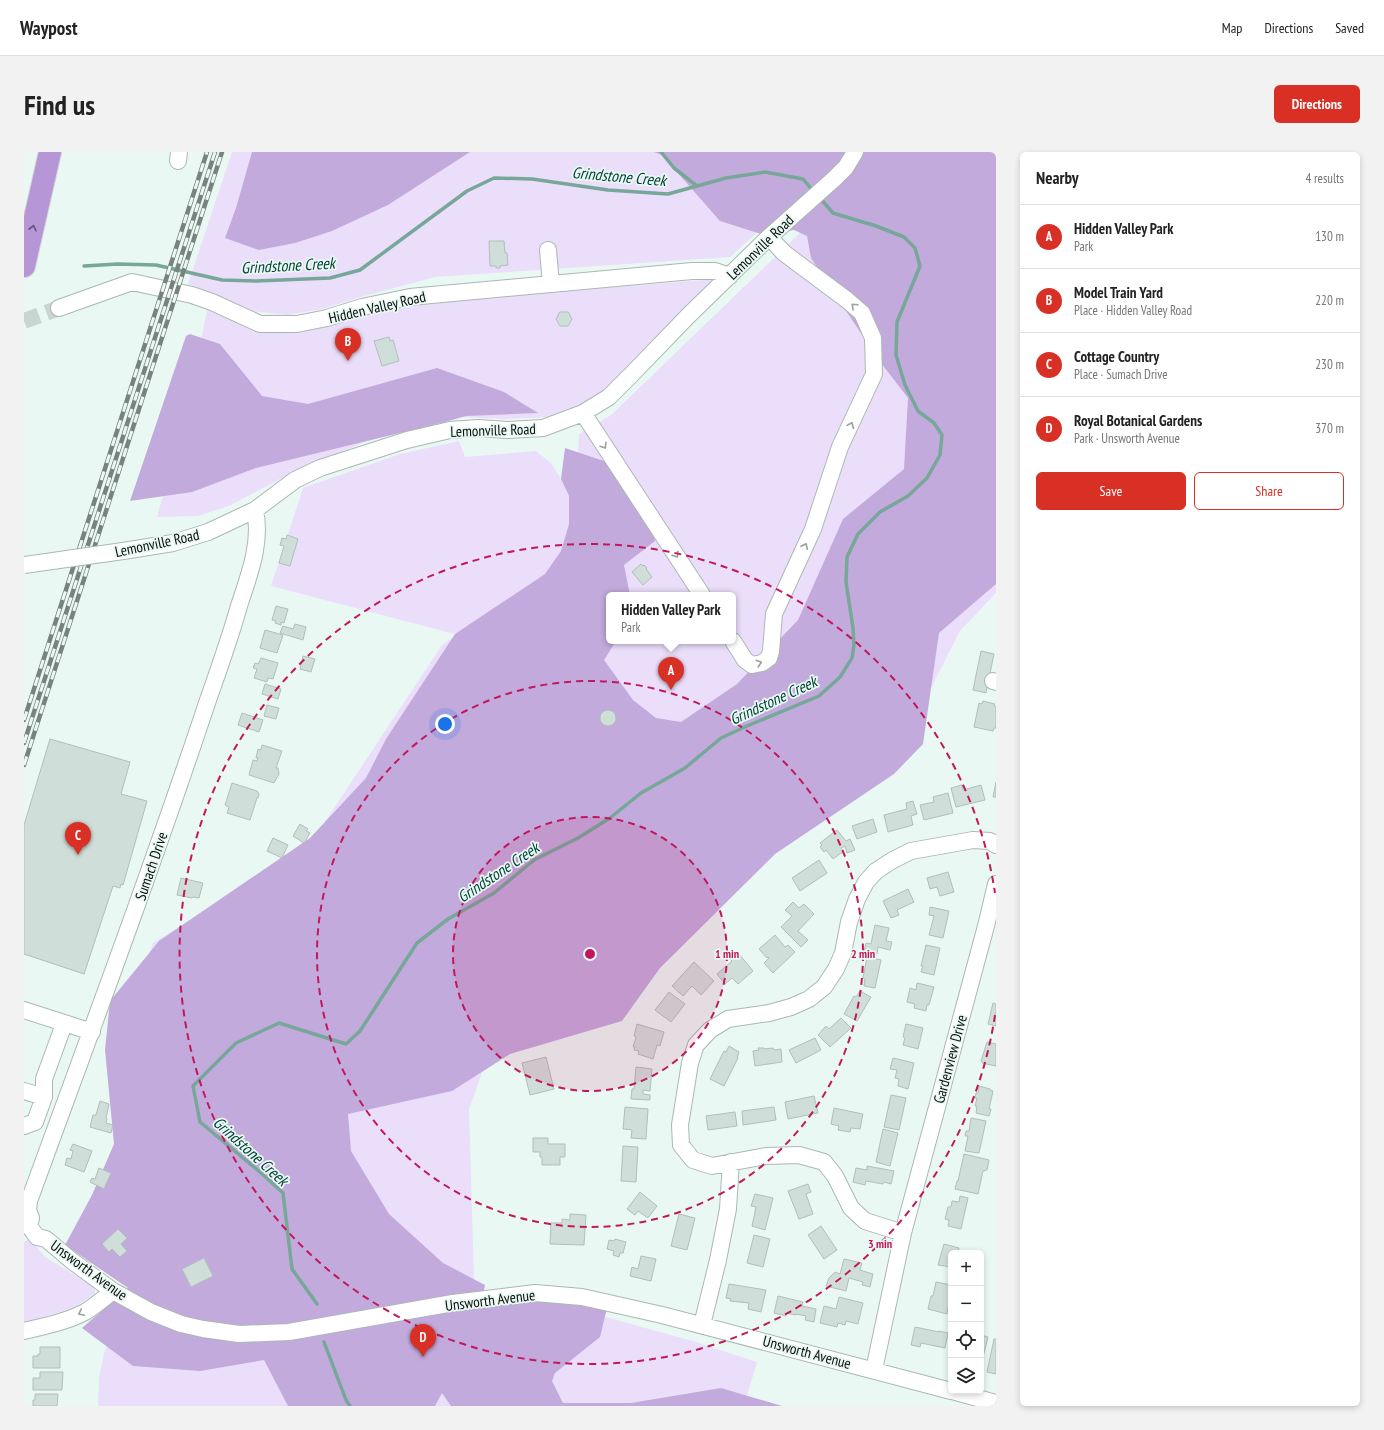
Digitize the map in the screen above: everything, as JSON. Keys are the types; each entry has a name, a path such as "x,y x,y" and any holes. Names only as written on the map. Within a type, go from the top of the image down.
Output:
{"highway":[{"path":"24,266 50,152"}],"street":[{"name":"Lemonville Road","path":"24,565 173,543 208,532 255,510 295,480 320,468 407,440 450,430 478,428 507,430 543,428 583,413 609,396 769,238 834,179 846,167 855,152"},
{"path":"735,644 745,660 752,665 762,663 769,658 772,652 774,614 813,529 840,447 874,374 873,338 862,313 784,253 769,238"},
{"path":"548,250 551,284"},
{"name":"Hidden Valley Road","path":"59,308 132,282 192,295 212,302 260,324 297,324 326,318 362,307 410,297 692,271 715,270 730,276"},
{"path":"583,413 700,592"},
{"name":"Sumach Drive","path":"27,1217 29,1201 92,1032 191,750 249,577 255,557 257,520 255,510"},
{"path":"903,1234 865,1221 851,1208 835,1176 824,1162 799,1155 766,1156 712,1166 693,1160 681,1145 680,1125 690,1063 696,1045 710,1030 728,1019 770,1013 791,1007 809,999 824,987 836,969 843,953 849,922 857,899 866,882 876,871 911,851 973,840 990,841 996,845"},
{"name":"Gardenview Drive","path":"874,1370 903,1234 996,884"},
{"path":"24,1010 92,1032"},
{"path":"24,1126 35,1122 44,1097 44,1079 64,1024"},
{"path":"24,1090 44,1097"},
{"path":"702,1325 718,1260 728,1209 731,1162"},
{"name":"Unsworth Avenue","path":"27,1217 29,1226 36,1237 46,1239 113,1291 151,1312 181,1324 203,1330 239,1334 289,1332 453,1303 535,1293 582,1297 702,1325 948,1390"},
{"path":"24,1330 57,1323 85,1312 113,1291"},
{"name":"Unsworth Avenue","path":"963,1394 996,1403"}],"shaded area":[{"path":"232,152 844,152 843,155 730,257 435,277 322,309 287,315 252,311 188,284"},
{"path":"252,152 470,152 388,205 332,231 295,243 259,250 225,238 236,208"},
{"path":"654,152 996,152 996,584 939,633 923,744 894,774 775,854 660,968 622,1021 510,1054 452,1091 348,1114 351,1151 389,1214 443,1263 485,1285 483,1295 609,1300 600,1337 555,1373 552,1381 563,1403 631,1403 721,1388 782,1406 451,1406 442,1393 435,1406 288,1406 264,1360 200,1371 133,1366 82,1328 128,1288 65,1245 92,1195 114,1144 105,1050 110,1001 159,941 310,838 366,778 386,739 455,634 545,574 561,551 569,524 569,496 561,479 565,448 610,463 648,517 655,541 624,565 629,592 606,592 606,644 614,644 604,660 633,700 656,718 681,722 737,684 798,620 843,519 904,469 908,398 878,359 811,258 807,236 794,230 761,234 720,221 662,155"},
{"path":"996,152 996,593 960,631 907,735 488,1056 469,1109 474,1279 237,1317 112,1057 153,943 309,846 442,645 479,619 455,634 271,586 303,488 400,454 459,441 465,457 536,451 551,463 569,496 569,524 561,551 551,567 573,551 579,434 611,415 881,155"},
{"path":"716,279 601,394 583,408 552,417 505,419 458,417 411,431 374,438 282,478 231,505 198,516 157,517 189,400 207,310 232,321 257,329 300,330 335,324 359,316 410,304 580,288 617,287"},
{"path":"190,334 220,344 262,396 308,404 437,368 504,392 538,413 466,416 256,468 192,492 130,501 186,336"},
{"path":"31,1240 45,1257 95,1287 95,1294 73,1308 24,1322 24,1242"},
{"path":"602,1316 689,1340 757,1362 744,1406 98,1406 99,1377 105,1350 115,1330"}],"building":[{"path":"489,241 504,241 508,265 500,266 500,268 490,266"},
{"path":"560,312 568,312 572,319 568,326 560,326 556,319"},
{"path":"389,337 390,341 393,340 399,361 382,366 374,341"},
{"path":"287,535 298,539 290,566 279,563 284,546 280,545 282,538 286,539"},
{"path":"641,564 647,568 646,569 652,577 643,585 632,572"},
{"path":"276,606 288,609 284,623 281,622 281,625 272,620"},
{"path":"295,624 306,627 303,640 280,633 283,626 293,629"},
{"path":"265,630 283,635 277,653 260,648"},
{"path":"981,651 994,654 986,693 973,690"},
{"path":"303,656 315,659 311,672 300,669"},
{"path":"261,658 278,663 273,679 268,678 267,682 254,678 257,669 253,668 255,663 258,664"},
{"path":"265,684 281,689 278,699 262,694"},
{"path":"983,701 995,704 994,706 996,707 996,728 994,728 993,731 974,727 979,703 982,704"},
{"path":"267,705 279,708 276,719 264,716"},
{"path":"608,710 615,715 616,718 611,725 608,726 601,721 600,718 605,711"},
{"path":"242,713 263,720 259,732 238,725"},
{"path":"50,739 130,762 121,794 147,801 123,885 121,884 120,888 113,886 84,974 24,954 24,825"},
{"path":"262,745 282,751 276,768 278,768 279,774 274,783 249,775 253,760 257,761 258,758 256,758 258,749 261,750"},
{"path":"996,782 996,797 993,797"},
{"path":"232,783 257,791 259,794 250,820 227,813 229,807 225,805"},
{"path":"962,785 963,790 981,785 985,800 956,807 951,788"},
{"path":"948,793 953,813 924,820 920,805 934,802 933,797"},
{"path":"913,801 917,814 911,816 913,825 888,832 884,815 907,809 906,803"},
{"path":"873,819 877,832 857,839 852,826"},
{"path":"300,824 308,829 306,831 310,833 304,843 293,836"},
{"path":"837,830 846,841 850,839 855,850 847,853 845,846 841,848 844,851 833,859 826,850 824,852 820,847 822,845 820,843"},
{"path":"273,838 288,845 282,858 267,851"},
{"path":"819,860 827,873 800,891 792,878"},
{"path":"948,872 954,892 940,896 937,887 930,889 927,878"},
{"path":"181,878 203,883 199,898 177,895"},
{"path":"908,889 914,902 897,910 899,915 891,918 883,901"},
{"path":"793,902 799,908 804,904 814,914 798,931 808,940 801,947 781,927 792,916 785,910"},
{"path":"930,907 949,911 943,938 929,935 934,916 929,915"},
{"path":"875,925 889,928 886,941 892,942 890,950 878,947 877,954 864,951 866,943 871,944"},
{"path":"775,935 785,947 788,945 795,952 773,973 764,963 769,958 767,958 759,949"},
{"path":"926,945 940,948 934,975 921,972"},
{"path":"734,953 737,956 739,954 753,971 738,984 732,978 725,984 717,974 732,961 729,958"},
{"path":"867,957 881,960 875,988 864,986 865,979 863,978"},
{"path":"694,962 714,981 701,995 692,986 683,996 672,986"},
{"path":"917,983 934,987 926,1011 914,1008 915,1004 907,1002 910,988 916,990"},
{"path":"860,991 871,997 857,1021 844,1014 854,996 856,997"},
{"path":"669,992 685,1004 671,1022 655,1010"},
{"path":"993,1003 996,1004 996,1026 988,1024"},
{"path":"841,1018 851,1028 830,1047 818,1035 826,1026 829,1029"},
{"path":"637,1024 664,1032 660,1046 657,1045 653,1059 638,1054 639,1051 634,1050 635,1047 633,1047 636,1037 634,1036"},
{"path":"906,1024 923,1028 918,1049 903,1045"},
{"path":"815,1038 821,1050 796,1063 789,1050"},
{"path":"987,1042 996,1044 996,1066 982,1063 981,1061"},
{"path":"729,1046 739,1052 738,1058 724,1086 710,1079 724,1051 726,1052"},
{"path":"758,1048 773,1048 774,1050 781,1049 782,1062 755,1066 753,1051 759,1050"},
{"path":"546,1057 554,1089 530,1095 522,1063"},
{"path":"893,1058 914,1063 908,1089 898,1086 899,1079 895,1078 897,1070 890,1069"},
{"path":"636,1067 652,1069 650,1091 643,1090 643,1094 650,1095 650,1100 631,1099 632,1089 634,1089"},
{"path":"979,1086 993,1091 989,1116 976,1113 977,1106 975,1106 977,1098 975,1098 976,1093 978,1093"},
{"path":"891,1095 906,1098 899,1130 884,1127"},
{"path":"814,1096 818,1113 788,1119 785,1102"},
{"path":"100,1101 109,1104 106,1123 113,1125 111,1133 90,1127 93,1115 96,1115"},
{"path":"625,1107 648,1109 646,1139 631,1138 632,1130 623,1129"},
{"path":"774,1107 776,1120 743,1125 742,1111"},
{"path":"834,1108 863,1114 860,1129 851,1128 850,1132 838,1130 839,1126 831,1124"},
{"path":"735,1112 737,1126 708,1130 706,1116"},
{"path":"971,1118 986,1121 979,1153 965,1151 968,1136 965,1136 966,1131 969,1131"},
{"path":"883,1129 898,1133 890,1166 876,1162"},
{"path":"533,1138 548,1138 548,1144 565,1144 565,1157 560,1157 560,1165 542,1165 542,1157 540,1157 540,1152 533,1152"},
{"path":"73,1144 92,1151 84,1172 65,1165 67,1158 71,1159 73,1151 70,1150"},
{"path":"623,1146 638,1147 636,1182 621,1181"},
{"path":"964,1154 989,1160 987,1170 983,1171 978,1194 955,1189"},
{"path":"867,1166 894,1171 891,1184 866,1181 865,1185 853,1182 856,1168 867,1170"},
{"path":"99,1168 111,1173 104,1189 90,1182 92,1178 95,1179"},
{"path":"808,1184 811,1192 806,1194 813,1214 799,1219 788,1191"},
{"path":"640,1192 657,1206 648,1218 638,1211 635,1215 627,1209"},
{"path":"755,1194 773,1198 765,1230 752,1226 756,1207 751,1206"},
{"path":"960,1196 968,1198 961,1229 948,1226 949,1220 945,1219 948,1207 951,1207 952,1201 959,1202"},
{"path":"570,1214 586,1215 584,1245 550,1244 551,1223 562,1223 562,1219 570,1220"},
{"path":"679,1214 695,1218 687,1250 671,1246"},
{"path":"821,1226 837,1250 824,1259 808,1235"},
{"path":"118,1229 127,1238 121,1244 127,1251 120,1257 112,1249 109,1252 102,1244"},
{"path":"754,1235 770,1239 763,1267 747,1263"},
{"path":"615,1239 626,1242 623,1253 620,1253 619,1257 613,1255 614,1251 607,1249 609,1240 614,1241"},
{"path":"944,1244 959,1248 959,1250 948,1250 948,1267 938,1265"},
{"path":"641,1256 656,1259 651,1281 630,1276 632,1267 638,1269"},
{"path":"204,1258 213,1276 191,1287 182,1269"},
{"path":"844,1259 862,1263 860,1270 873,1274 870,1287 862,1285 863,1282 849,1278 846,1291 826,1286 829,1278 835,1272 840,1274"},
{"path":"936,1282 948,1284 947,1314 928,1309 931,1296 933,1296"},
{"path":"729,1284 766,1290 761,1312 748,1309 749,1303 730,1301 731,1299 726,1298"},
{"path":"778,1296 803,1302 802,1306 816,1309 814,1322 805,1320 806,1316 786,1313 786,1316 774,1313"},
{"path":"839,1297 863,1303 858,1324 846,1321 845,1325 838,1323 837,1327 820,1323 824,1306 836,1309"},
{"path":"915,1327 948,1333 945,1348 921,1343 920,1347 911,1345"},
{"path":"984,1336 988,1337 984,1353"},
{"path":"994,1339 996,1339 996,1374 987,1372"},
{"path":"40,1347 60,1347 60,1368 33,1368 33,1356 38,1356 38,1354 40,1354"},
{"path":"40,1372 63,1372 62,1390 33,1390 33,1378 40,1378"},
{"path":"35,1394 58,1394 57,1406 33,1406"}],"waterway":[{"path":"661,152 674,168 697,186"},
{"name":"Grindstone Creek","path":"84,266 118,264 156,265 222,280 256,281 330,278 360,270 467,191 494,178 532,179 608,190 668,194 726,178 765,172 803,179 813,191"},
{"name":"Grindstone Creek","path":"317,1304 292,1269 283,1193 200,1122 193,1086 236,1043 279,1023 346,1044 360,1031 417,943 448,919 494,893 534,860 578,838 610,818 641,793 685,768 721,738 819,696 840,677 852,658 854,645 846,582 847,557 858,534 880,512 908,496 927,478 940,455 942,435 934,423 918,411 905,385 896,355 897,322 920,266 915,248 904,237 876,226 833,213 819,197"},
{"name":"Grindstone Creek","path":"324,1342 346,1400 350,1406"}],"tunnel":[{"path":"24,321 59,308"}],"railway":[{"path":"24,720 207,152"},
{"path":"24,743 215,152"},
{"path":"24,765 222,152"}],"place":[{"name":"Model Train Yard","path":"348,361"},
{"name":"Hidden Valley Park","path":"671,690"},
{"name":"Cottage Country","path":"78,855"},
{"name":"Royal Botanical Gardens","path":"423,1357"}]}
